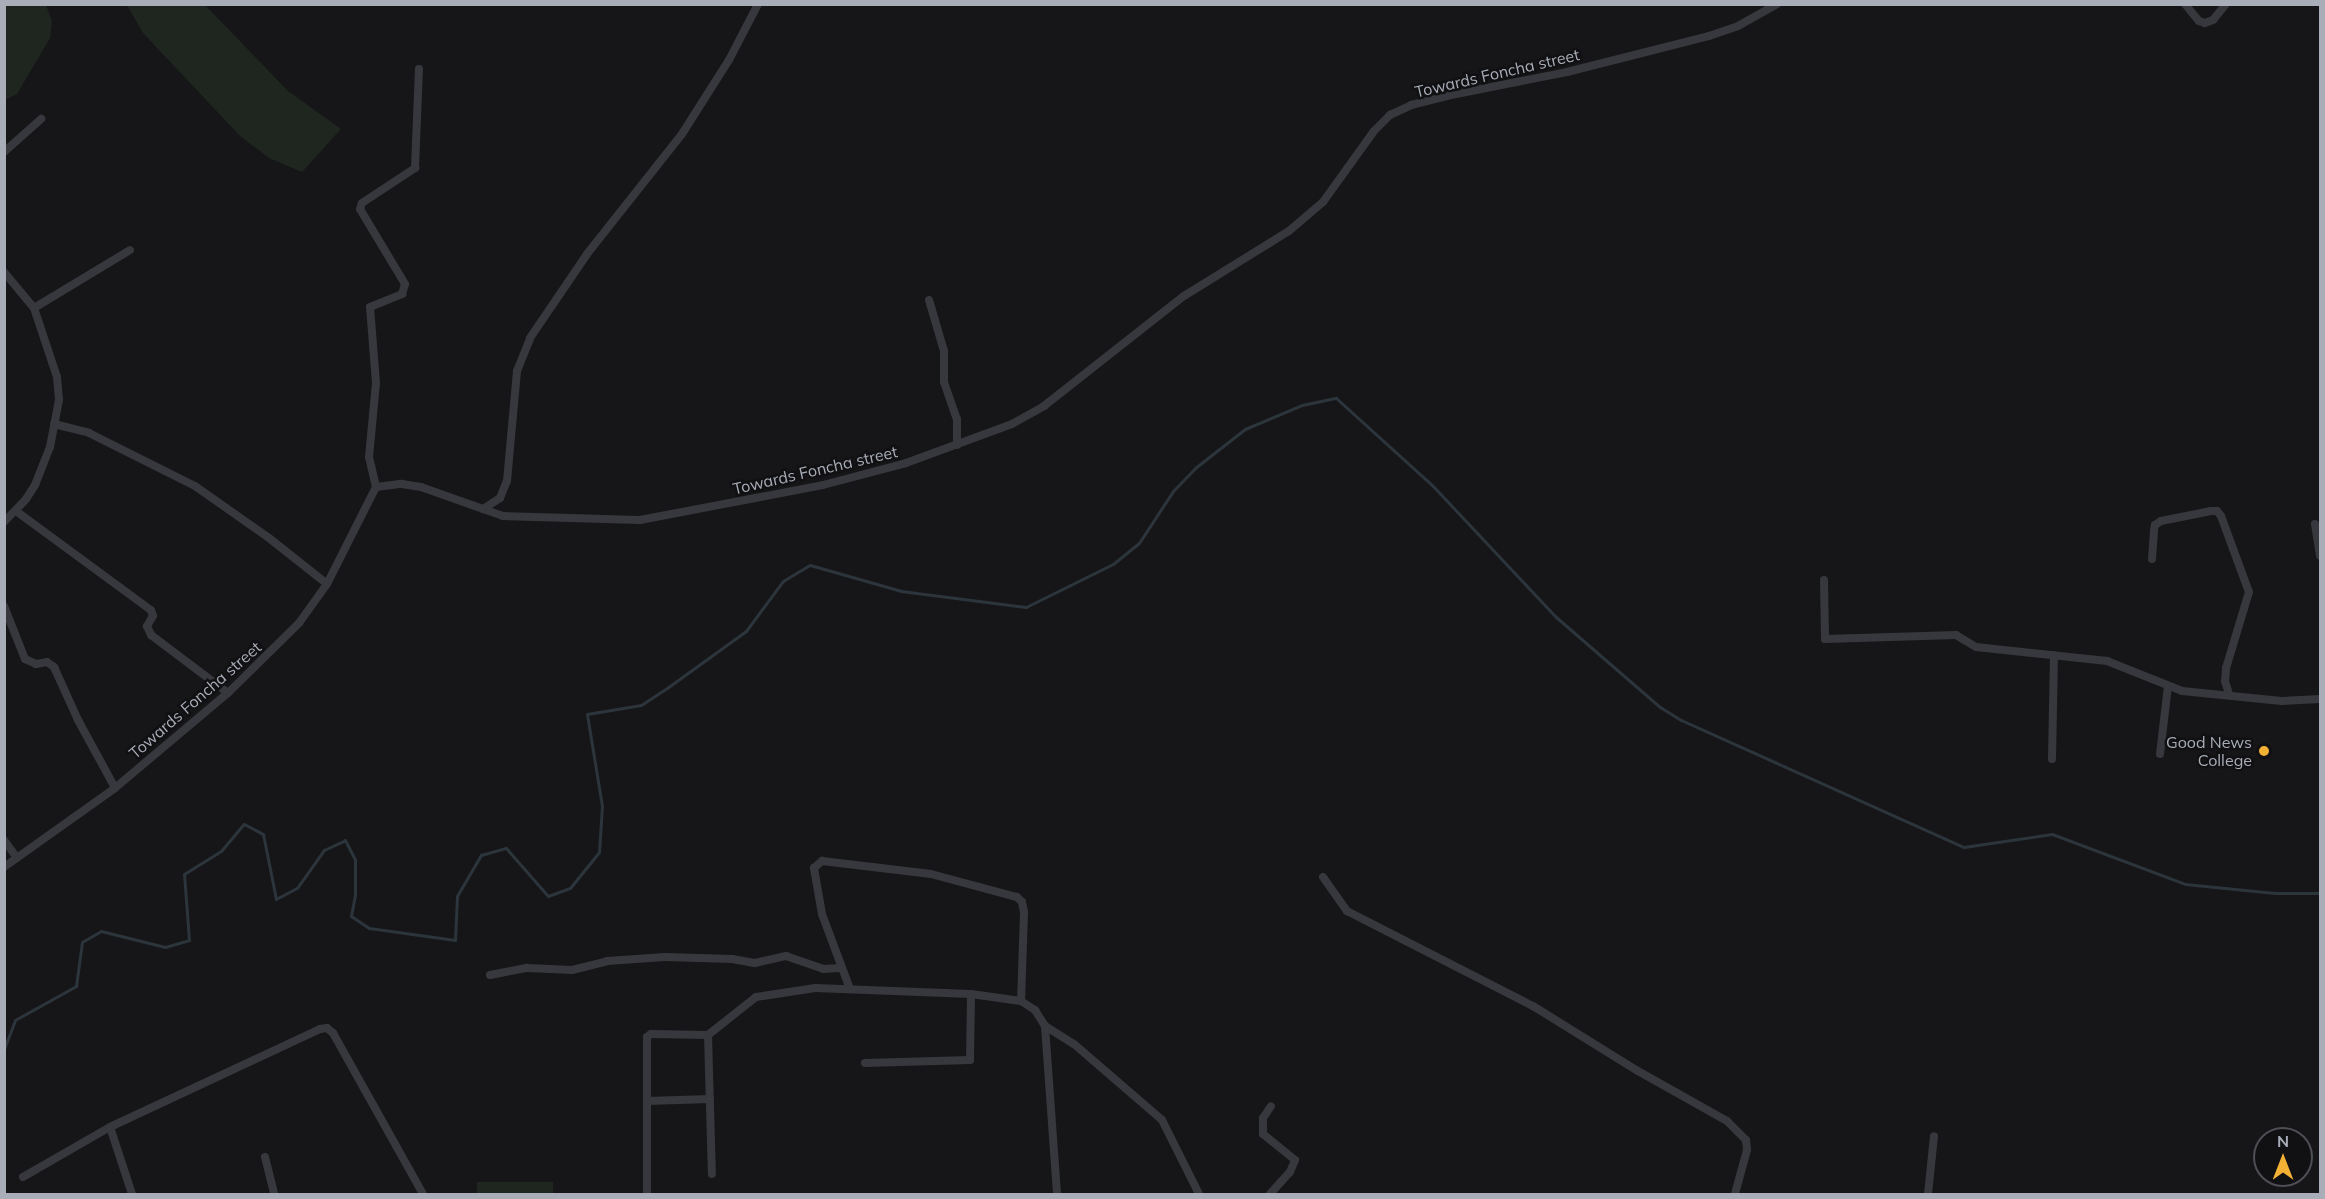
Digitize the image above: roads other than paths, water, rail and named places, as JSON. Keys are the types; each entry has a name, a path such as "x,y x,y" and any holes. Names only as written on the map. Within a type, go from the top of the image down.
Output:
{"street":[{"path":"483,509 500,498 507,481 517,371 530,338 587,254 682,134 729,60 758,4"},
{"name":"Towards Foncha street","path":"4,867 115,788 228,693 299,623 327,584 375,487 402,484 421,487 503,516 640,520 824,485 957,445 1012,424 1044,406 1184,296 1290,231 1323,202 1374,131 1390,115 1411,105 1451,95 1567,72 1709,36 1738,26 1777,4"},
{"path":"2185,4 2199,21 2205,23 2213,20 2226,4"},
{"path":"375,487 369,457 375,383 370,307 402,294 405,284 360,209 362,203 416,168 419,69"},
{"path":"4,152 41,118"},
{"path":"34,308 130,250"},
{"path":"4,272 34,308 59,389 50,447 35,485 16,511 4,522"},
{"path":"929,300 944,351 944,382 957,419 957,445"},
{"path":"54,424 89,433 195,486 269,538 327,584"},
{"path":"16,511 151,610 153,616 147,627 151,635 228,693"},
{"path":"2152,559 2155,525 2161,521 2211,511 2217,511 2221,516 2250,592 2226,668 2225,681 2229,694"},
{"path":"2315,524 2320,556"},
{"path":"1824,580 1825,639 1956,636 1976,647 2117,663 2168,686 2193,693 2229,694 2282,701 2320,699"},
{"path":"4,606 25,659 36,664 47,662 54,667 78,720 115,788"},
{"path":"2052,759 2054,655"},
{"path":"2160,754 2168,686"},
{"path":"4,840 17,858"},
{"path":"850,989 840,968 822,914 814,868 822,861 931,874 1007,893 1022,902 1021,1001"},
{"path":"1323,877 1347,911 1533,1006 1734,1126 1746,1140 1747,1150 1735,1194"},
{"path":"490,975 527,968 572,970 614,960 665,957 732,959 755,963 786,956 823,969 840,968"},
{"path":"647,1194 647,1037 651,1034 708,1035 756,997 815,988 971,994 1021,1001 1035,1010 1045,1026 1074,1044 1162,1120 1199,1194"},
{"path":"865,1063 970,1060 971,994"},
{"path":"1045,1026 1057,1194"},
{"path":"23,1177 110,1127 320,1029 327,1028 333,1033 423,1194"},
{"path":"708,1035 712,1174"},
{"path":"647,1101 710,1099"},
{"path":"1270,1194 1290,1172 1295,1160 1263,1134 1263,1118 1271,1106"},
{"path":"110,1127 132,1194"},
{"path":"1928,1194 1934,1136"},
{"path":"265,1157 274,1194"}],"waterway":[{"path":"4,1049 15,1020 76,986 82,942 101,931 165,947 189,940 184,874 221,851 244,824 263,834 276,899 297,888 324,850 345,840 355,860 355,895 351,916 369,928 455,940 457,896 481,855 506,848 548,896 570,888 599,852 602,806 587,714 641,705 667,688 746,631 783,581 810,565 901,591 1026,607 1113,564 1139,543 1173,491 1195,468 1245,429 1302,405 1336,398 1432,485 1556,617 1660,707 1681,720 1964,847 2052,834 2185,884 2275,893 2320,893"}],"place":[{"name":"Good News College","path":"2264,751"}]}
